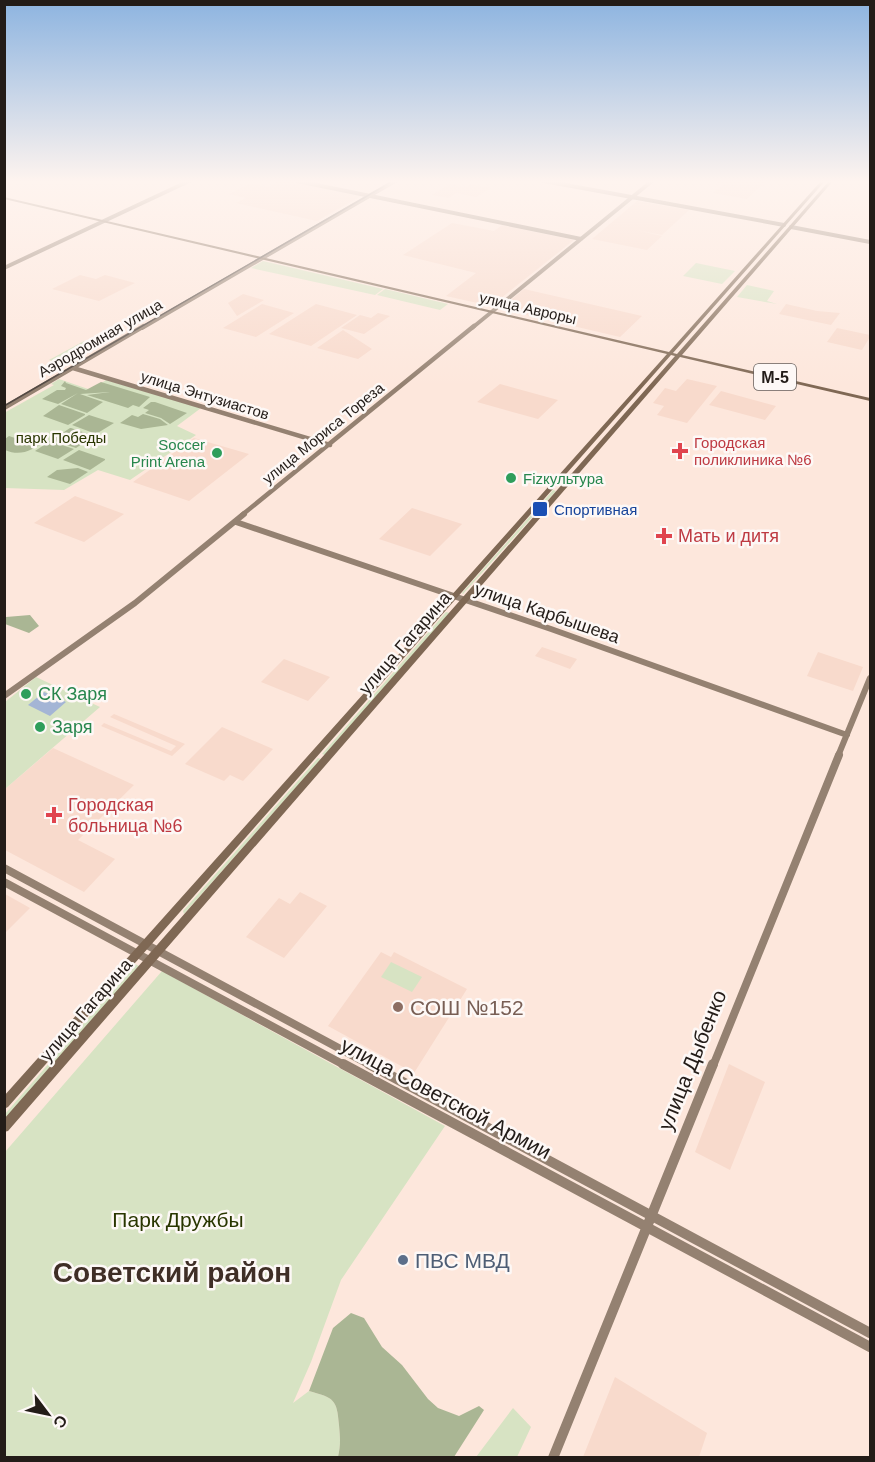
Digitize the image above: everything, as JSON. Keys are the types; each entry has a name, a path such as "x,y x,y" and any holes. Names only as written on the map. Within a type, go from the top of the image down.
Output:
{"main road":[{"path":"4,268 44,249"},
{"name":"улица Авроры","path":"228,249 870,399"},
{"name":"Аэродромная улица","path":"4,406 275,249"},
{"name":"улица Мориса Тореза","path":"4,696 135,603 569,249"},
{"name":"улица Гагарина","path":"4,1127 151,962 565,486 764,249"},
{"name":"улица Гагарина","path":"4,1104 556,484 771,249"},
{"name":"Аэродромная улица","path":"4,406 262,257"},
{"name":"улица Энтузиастов","path":"73,368 330,445"},
{"path":"556,484 565,486"},
{"name":"улица Карбышева","path":"236,522 847,735"},
{"path":"445,609 454,612"},
{"name":"улица Дыбенко","path":"553,1458 650,1214 870,678"},
{"name":"улица Советской Армии","path":"6,871 147,944 870,1333"},
{"name":"улица Советской Армии","path":"4,882 870,1347"},
{"path":"174,914 187,920"},
{"path":"448,1122 455,1110"}],"shaded area":[{"path":"412,249 562,249 491,306 446,296 476,273 403,255"},
{"path":"80,275 96,279 105,275 135,283 99,301 52,289"},
{"path":"524,289 642,316 620,337 500,309"},
{"path":"243,294 264,300 237,316 228,303"},
{"path":"262,304 294,313 256,337 223,328"},
{"path":"316,304 357,315 311,346 269,334"},
{"path":"786,304 817,311 840,313 831,325 779,314"},
{"path":"378,313 390,316 364,334 341,328 360,315 371,318"},
{"path":"837,328 870,335 870,337 862,350 827,342"},
{"path":"343,330 372,349 358,359 317,348"},
{"path":"687,379 717,386 687,423 657,415 664,406 653,403 665,388 676,391"},
{"path":"500,384 558,400 538,419 477,402"},
{"path":"721,391 776,406 765,420 709,405"},
{"path":"194,438 249,454 189,501 133,482"},
{"path":"75,496 124,514 84,542 34,523"},
{"path":"412,508 462,524 430,556 379,539"},
{"path":"542,647 577,659 570,669 535,656"},
{"path":"818,652 863,667 853,691 807,676"},
{"path":"284,659 330,677 308,701 261,682"},
{"path":"114,714 185,744 172,756 101,726 104,723 171,751 176,746 110,717"},
{"path":"222,727 273,749 243,781 230,775 224,781 185,764"},
{"name":"Городская больница №6","path":"53,748 134,785 78,840 115,859 84,892 5,850 5,789"},
{"path":"300,892 327,906 284,958 246,937 279,898 290,904"},
{"path":"5,894 30,908 5,933"},
{"name":"СОШ №152","path":"381,952 391,957 394,952 467,989 414,1073 328,1026"},
{"path":"729,1064 765,1082 730,1170 695,1152"},
{"path":"615,1377 707,1433 699,1457 583,1457"}],"green space":[{"path":"263,261 383,289 375,295 251,268"},
{"path":"696,263 735,271 722,284 683,276"},
{"path":"747,285 774,291 767,301 777,304 737,297"},
{"path":"385,289 448,304 440,310 377,295"},
{"path":"84,341 94,343 90,345 94,347 63,364 49,360"},
{"name":"парк Победы","path":"59,379 91,390 106,380 201,408 177,426 196,435 130,480 98,470 64,490 5,488 4,413 54,385 51,384"},
{"path":"65,381 86,390 101,382 150,397 139,407 133,405 128,408 87,395 110,392 80,394 103,402 87,413 61,404 78,393 58,404 42,399 57,390 65,390 66,388 61,386"},
{"path":"151,402 187,413 170,424 161,418 145,413 149,410 143,408"},
{"path":"59,405 85,415 68,425 43,416"},
{"path":"143,414 160,419 168,425 141,429 120,423 132,415 138,417"},
{"path":"89,415 114,423 96,434 72,425"},
{"path":"70,428 94,436 76,448 52,440"},
{"path":"28,433 46,441 21,453 5,450 5,439 9,436 18,439"},
{"path":"50,441 74,449 58,459 35,451"},
{"path":"79,450 105,460 90,470 63,460"},
{"path":"78,468 88,472 70,484 47,477 57,470"},
{"path":"553,490 556,491 463,594 462,593"},
{"path":"446,612 450,613 325,755 322,754"},
{"path":"30,615 39,626 29,633 5,624 6,617"},
{"name":"Заря","path":"36,677 100,707 5,789 5,702"},
{"path":"318,758 321,759 184,914 183,911"},
{"path":"391,962 422,977 412,992 381,977"},
{"path":"135,964 139,966 5,1122 5,1114"},
{"name":"Парк Дружбы","path":"162,971 445,1126 341,1280 311,1362 293,1403 309,1391 333,1401 339,1425 338,1457 5,1458 5,1152"},
{"path":"351,1313 364,1318 382,1347 402,1365 428,1399 438,1408 459,1416 479,1406 484,1410 454,1457 338,1457 340,1437 335,1405 329,1398 309,1391 333,1328"},
{"path":"513,1408 531,1427 517,1457 476,1457"}],"water":[{"path":"44,692 66,702 50,716 28,705"}],"tram line":[{"path":"4,406 275,249"}],"place":[{"name":"Городская поликлиника №6","path":"680,451"},
{"name":"Soccer Print Arena","path":"217,453"},
{"name":"Fizкультура","path":"511,478"},
{"name":"Спортивная","path":"540,509"},
{"name":"Мать и дитя","path":"664,536"},
{"name":"СК Заря","path":"26,694"},
{"name":"Заря","path":"40,727"},
{"name":"Городская больница №6","path":"54,815"},
{"name":"СОШ №152","path":"398,1007"},
{"name":"ПВС МВД","path":"403,1260"}],"district":[{"name":"Советский район","path":"172,1272"}]}
